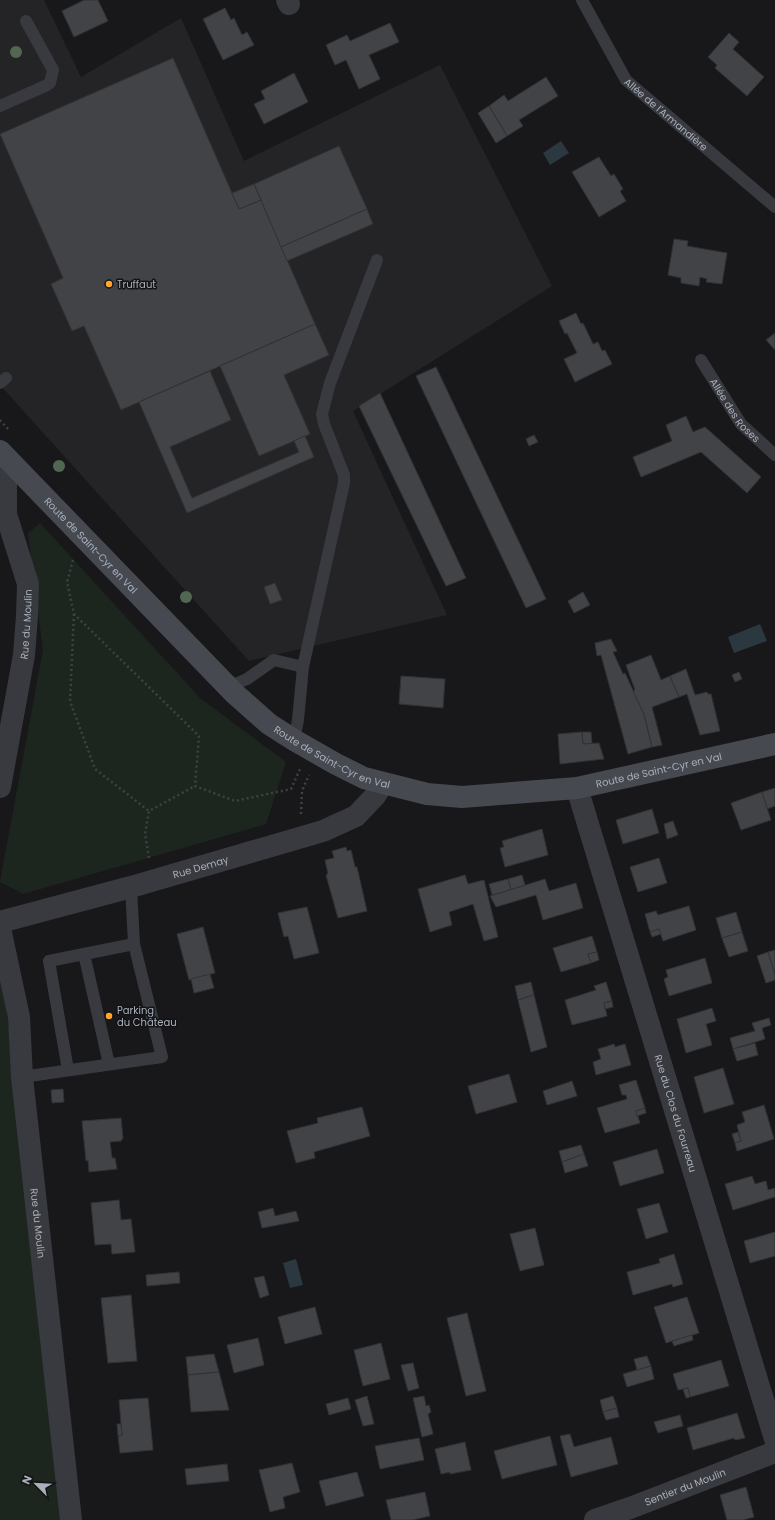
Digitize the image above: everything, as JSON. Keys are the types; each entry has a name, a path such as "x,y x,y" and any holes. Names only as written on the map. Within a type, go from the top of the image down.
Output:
{"street":[{"name":"Route de Saint-Cyr en Val","path":"7,458 228,687 269,724 336,764 364,778 427,794 462,797 577,788 775,744"},
{"name":"Rue du Moulin","path":"0,787 24,655 28,584 6,514 7,458"},
{"name":"Rue Demay","path":"0,922 131,887 323,831 356,816 375,796 383,783"},
{"name":"Rue du Clos du Fourreau","path":"577,788 775,1439"},
{"name":"Rue du Moulin","path":"0,928 19,1017 22,1077 71,1520"},
{"name":"Sentier du Moulin","path":"595,1520 775,1452"}],"lane":[{"name":"Allée de l'Armandière","path":"582,0 626,80 775,206"},
{"path":"0,106 50,83 53,70 26,21"},
{"path":"294,740 298,720 303,667 344,484 344,475 324,424 322,414 330,383 377,260"},
{"name":"Allée des Roses","path":"701,360 741,424 775,455"},
{"path":"228,687 247,679 274,660 303,667"},
{"path":"22,1077 162,1057 134,944 131,887"},
{"path":"68,1070 49,961 134,944"},
{"path":"84,954 109,1064"}],"path":[{"path":"81,535 67,582 74,614 70,701 95,769 149,812"},
{"path":"74,614 199,736 195,786"},
{"path":"195,786 235,801 291,789 300,768"},
{"path":"300,838 302,791 310,773"},
{"path":"149,812 195,786"},
{"path":"149,812 145,834 150,862"}],"shaded area":[{"path":"0,0 44,0 81,77 181,18 244,161 440,65 552,286 353,411 447,615 249,661 0,385"},
{"path":"561,141 569,153 550,165 543,153"},
{"path":"40,523 200,698 286,762 266,824 23,894 0,882 43,650 28,533"},
{"path":"760,624 767,641 734,653 728,637"},
{"path":"0,969 2,971 68,1520 0,1520"},
{"path":"296,1259 303,1285 290,1288 283,1263"}],"building":[{"path":"84,0 98,0 108,21 74,37 62,11"},
{"path":"225,8 231,20 234,18 242,35 247,32 254,45 223,60 203,19"},
{"path":"390,23 399,42 369,55 380,79 359,89 346,60 335,65 326,45 347,35 350,41"},
{"path":"729,33 739,42 733,49 764,77 747,96 715,68 717,65 708,57"},
{"path":"173,58 239,209 261,200 315,324 121,410 84,326 72,331 51,284 63,278 0,134"},
{"path":"294,73 308,102 264,124 254,104 265,99 261,91"},
{"path":"546,77 558,96 519,120 523,126 507,136 489,106 504,95 508,101"},
{"path":"489,106 507,136 496,143 478,113"},
{"path":"339,146 367,209 281,247 254,184"},
{"path":"599,157 611,176 614,174 623,189 620,191 626,201 599,217 572,172"},
{"path":"254,184 261,200 239,209 232,193"},
{"path":"367,209 373,224 287,261 281,247"},
{"path":"674,239 688,241 687,246 727,253 722,284 706,282 707,279 700,277 699,286 681,283 681,278 668,275"},
{"path":"576,313 581,324 583,323 593,344 598,342 602,351 605,350 612,364 575,382 564,359 577,353 559,321"},
{"path":"315,324 329,355 284,375 310,434 259,456 220,366"},
{"path":"775,333 775,350 766,340"},
{"path":"436,367 546,599 526,608 416,376"},
{"path":"210,371 231,420 170,447 192,498 299,452 294,441 305,436 314,457 187,513 139,402"},
{"path":"380,393 466,578 446,586 359,406"},
{"path":"686,416 693,432 705,427 761,477 747,493 701,452 641,477 633,457 672,441 666,425"},
{"path":"534,435 538,442 529,446 526,439"},
{"path":"275,583 282,600 270,604 264,587"},
{"path":"583,592 590,605 574,613 568,601"},
{"path":"611,639 617,651 613,652 623,674 625,673 644,714 652,747 628,754 601,655 597,656 595,643"},
{"path":"651,655 661,680 670,676 679,697 652,707 662,745 652,747 644,714 633,691 635,690 626,665"},
{"path":"686,669 695,695 707,692 708,694 711,694 720,731 700,735 687,694 679,697 670,676"},
{"path":"739,672 742,679 735,682 732,675"},
{"path":"401,676 445,679 443,708 399,704"},
{"path":"582,732 591,732 592,744 583,744"},
{"path":"582,732 583,744 599,743 604,759 560,764 558,734"},
{"path":"775,788 775,806 767,809 762,792"},
{"path":"762,792 771,820 741,830 731,803"},
{"path":"652,809 659,833 623,844 616,820"},
{"path":"673,821 678,835 667,839 664,824"},
{"path":"542,829 548,855 505,867 500,848 504,847 502,841"},
{"path":"346,847 347,851 351,850 355,867 357,867 367,911 338,918 326,875 328,874 325,860 334,858 332,851"},
{"path":"659,858 667,883 638,892 630,867"},
{"path":"465,875 468,884 484,880 498,937 484,941 473,904 449,912 452,925 430,932 418,889"},
{"path":"522,875 525,885 511,890 508,879"},
{"path":"508,879 511,890 492,895 489,884"},
{"path":"545,879 549,891 576,883 583,908 543,920 536,895 496,907 490,896"},
{"path":"689,906 696,930 663,941 659,929 650,932 645,914 656,911 658,915"},
{"path":"307,907 319,953 294,959 288,936 284,937 278,913"},
{"path":"736,912 742,932 722,938 716,918"},
{"path":"203,927 215,973 189,980 177,934"},
{"path":"659,929 661,934 652,937 650,932"},
{"path":"742,932 748,951 729,957 722,938"},
{"path":"592,936 597,952 588,954 591,963 561,972 553,948"},
{"path":"775,950 775,975 768,952"},
{"path":"597,952 599,960 591,963 588,954"},
{"path":"768,952 775,975 775,980 766,983 757,956"},
{"path":"705,958 712,983 669,996 664,979 668,977 666,970"},
{"path":"210,974 214,988 194,993 191,979"},
{"path":"531,982 534,995 518,1000 515,986"},
{"path":"606,982 612,1001 604,1003 607,1016 572,1025 565,1000 596,990 594,986"},
{"path":"534,995 547,1047 531,1052 518,1000"},
{"path":"612,1001 613,1007 605,1009 604,1003"},
{"path":"712,1008 716,1021 706,1024 712,1045 686,1053 677,1019"},
{"path":"769,1018 771,1025 762,1028 765,1039 733,1049 730,1038 755,1031 752,1023"},
{"path":"755,1043 758,1055 737,1061 733,1049"},
{"path":"614,1044 615,1047 625,1044 631,1065 596,1075 593,1062 601,1059 598,1049"},
{"path":"723,1068 734,1104 704,1113 694,1077"},
{"path":"509,1074 517,1102 476,1114 468,1086"},
{"path":"636,1080 645,1108 636,1111 640,1123 605,1133 597,1108 627,1099 626,1095 622,1095 619,1085"},
{"path":"572,1081 577,1096 547,1105 543,1091"},
{"path":"63,1089 64,1102 52,1103 51,1090"},
{"path":"764,1105 774,1139 737,1151 735,1143 741,1141 737,1125 745,1122 742,1112"},
{"path":"362,1107 370,1136 314,1152 315,1158 296,1163 287,1131 318,1123 317,1118"},
{"path":"645,1108 646,1113 637,1116 636,1111"},
{"path":"121,1118 123,1138 121,1141 110,1142 112,1158 115,1158 117,1169 89,1172 88,1160 86,1161 82,1121"},
{"path":"738,1132 741,1141 735,1143 732,1134"},
{"path":"581,1145 584,1154 562,1162 559,1151"},
{"path":"657,1149 664,1173 620,1186 613,1162"},
{"path":"584,1154 588,1166 565,1173 562,1162"},
{"path":"752,1176 755,1184 766,1181 768,1190 775,1188 775,1197 733,1210 725,1184"},
{"path":"119,1200 121,1220 131,1219 135,1252 112,1254 111,1244 95,1245 91,1203"},
{"path":"659,1203 668,1232 646,1239 637,1209"},
{"path":"273,1208 275,1216 296,1211 299,1221 262,1228 258,1212"},
{"path":"535,1228 544,1265 520,1271 510,1234"},
{"path":"775,1232 775,1256 750,1263 744,1241"},
{"path":"674,1254 683,1284 673,1287 672,1284 633,1295 627,1272 660,1263 659,1259"},
{"path":"179,1272 180,1283 147,1286 146,1275"},
{"path":"264,1276 269,1295 260,1298 254,1278"},
{"path":"131,1295 137,1361 108,1363 101,1298"},
{"path":"687,1297 699,1333 666,1343 654,1307"},
{"path":"315,1307 322,1334 285,1344 278,1317"},
{"path":"467,1313 486,1391 466,1396 447,1318"},
{"path":"692,1335 693,1340 674,1346 672,1341"},
{"path":"258,1338 264,1365 234,1373 227,1345"},
{"path":"381,1343 390,1379 363,1386 354,1350"},
{"path":"214,1354 219,1372 188,1375 186,1357"},
{"path":"647,1356 651,1366 637,1370 634,1359"},
{"path":"721,1360 729,1386 690,1397 688,1388 678,1390 673,1374"},
{"path":"413,1363 419,1388 408,1391 401,1365"},
{"path":"651,1366 654,1379 627,1387 623,1374"},
{"path":"219,1372 229,1410 191,1412 188,1375"},
{"path":"688,1388 690,1397 686,1398 683,1389"},
{"path":"367,1396 374,1424 363,1426 355,1400"},
{"path":"424,1396 426,1406 429,1405 431,1412 428,1414 433,1434 422,1437 413,1398"},
{"path":"613,1396 617,1408 603,1412 600,1400"},
{"path":"148,1398 153,1450 120,1453 118,1436 122,1435 119,1400"},
{"path":"348,1398 351,1409 329,1415 326,1404"},
{"path":"617,1408 619,1417 606,1420 603,1412"},
{"path":"737,1413 745,1438 735,1440 734,1438 693,1450 687,1428"},
{"path":"680,1415 683,1426 658,1433 654,1422"},
{"path":"117,1424 121,1424 122,1435 118,1436"},
{"path":"570,1434 574,1447 611,1437 618,1464 571,1477 560,1436"},
{"path":"550,1436 557,1465 502,1479 494,1451"},
{"path":"419,1438 424,1460 380,1469 375,1446"},
{"path":"465,1442 471,1470 441,1474 435,1449"},
{"path":"292,1463 300,1492 283,1497 285,1508 270,1512 259,1470"},
{"path":"227,1464 229,1481 187,1485 185,1469"},
{"path":"357,1472 364,1496 326,1506 319,1481"},
{"path":"746,1487 754,1517 743,1520 727,1520 720,1495"},
{"path":"425,1492 430,1516 412,1520 391,1520 386,1500"}],"place":[{"name":"Truffaut","path":"109,284"},
{"name":"Parking du Château","path":"109,1016"}]}
